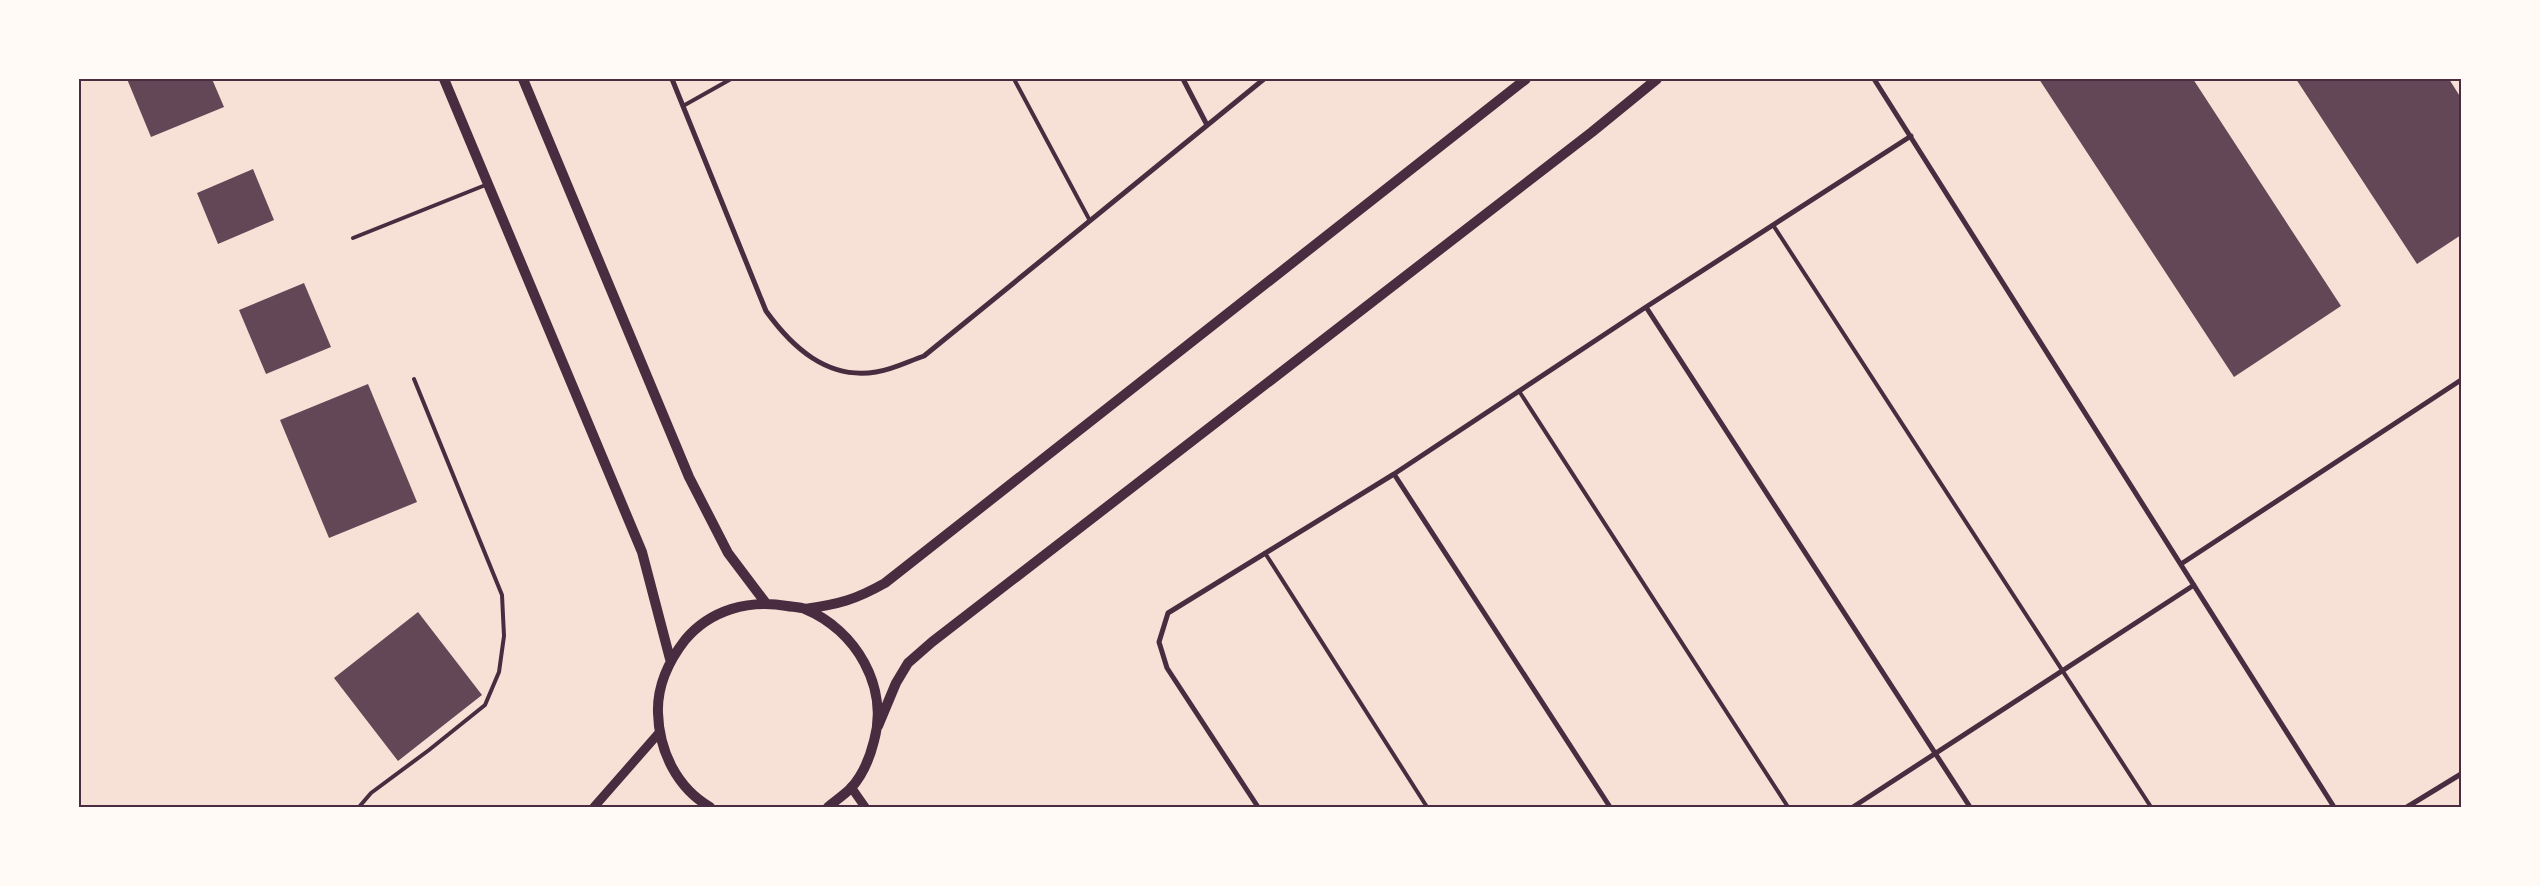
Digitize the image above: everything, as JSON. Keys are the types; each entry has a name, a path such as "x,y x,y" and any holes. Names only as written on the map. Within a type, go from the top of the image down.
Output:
{"main road":[{"path":"444,79 642,552 670,659"},
{"path":"523,79 689,477 728,553 766,602"},
{"path":"710,807 698,800 672,770 658,734 658,696 670,659 695,629 728,609 766,602 805,609 844,603 885,583 1526,79"},
{"path":"828,807 852,787 870,759 878,726 896,682 908,663 932,642 1657,79"},
{"path":"805,609 841,631 863,656 876,691 878,726"}],"street":[{"path":"672,79 766,311 784,336 821,364 850,372 876,372 924,356 1089,219 1264,79"},
{"path":"1182,79 1207,125"},
{"path":"1874,79 2334,807"},
{"path":"1258,807 1167,668 1159,642 1168,613 1394,474 1646,307 1911,136"},
{"path":"1646,307 1970,807"},
{"path":"2181,564 2461,380"},
{"path":"1394,474 1610,807"},
{"path":"1853,807 2194,585"},
{"path":"594,807 658,734"},
{"path":"2407,807 2461,774"},
{"path":"852,787 865,807"}],"lane":[{"path":"683,106 731,79"},
{"path":"1014,79 1089,219"},
{"path":"353,238 489,183"},
{"path":"1773,225 2064,670 2151,807"},
{"path":"360,807 371,793 485,705 499,672 504,636 502,595 414,379"},
{"path":"1518,392 1788,807"},
{"path":"1265,553 1427,807"}],"building":[{"path":"127,79 212,79 224,107 151,137"},
{"path":"2039,79 2193,79 2341,306 2234,377"},
{"path":"2296,79 2449,79 2461,98 2461,235 2417,264"},
{"path":"253,169 274,220 218,244 197,193"},
{"path":"304,283 331,347 266,374 239,310"},
{"path":"368,384 417,502 329,538 280,420"},
{"path":"418,612 482,695 398,761 334,678"}]}
